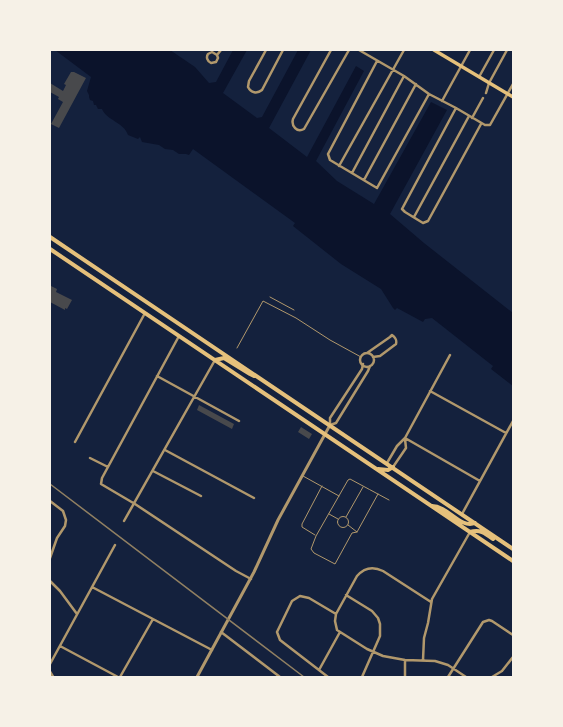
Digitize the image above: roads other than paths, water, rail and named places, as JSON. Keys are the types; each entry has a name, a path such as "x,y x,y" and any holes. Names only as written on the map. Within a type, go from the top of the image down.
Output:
{"main road":[{"path":"434,50 513,97"},
{"path":"50,237 52,241 260,378 512,548"},
{"path":"50,249 513,561"},
{"path":"207,355 217,350"},
{"path":"215,360 224,358 250,374 260,378"},
{"path":"375,468 388,470 393,467"},
{"path":"431,506 441,508 465,524 476,524"},
{"path":"470,532 474,530 482,531 504,546 512,548"}],"street":[{"path":"217,54 210,52 207,55 208,61 215,63 218,58 217,54 221,50"},
{"path":"266,50 248,84 250,90 256,93 263,88 283,50"},
{"path":"331,50 293,119 292,125 296,130 300,131 304,129 349,50"},
{"path":"359,50 404,76 429,94 456,108 481,124 490,125 513,84"},
{"path":"339,166 404,50"},
{"path":"442,101 470,50"},
{"path":"479,77 494,50"},
{"path":"486,93 489,83 507,50"},
{"path":"377,61 328,154 330,160 339,166 377,188 429,94"},
{"path":"352,173 404,76"},
{"path":"364,180 416,84"},
{"path":"414,217 470,117 483,98"},
{"path":"456,108 402,209 423,223 428,221 481,124"},
{"path":"75,442 145,313"},
{"path":"179,336 102,478 101,484 135,504 251,579"},
{"path":"197,677 251,579 276,524 330,425 330,418 362,369 363,364 361,357 392,336 395,337 397,341 396,344 380,356 374,357 367,353"},
{"path":"387,464 397,446 405,438 450,354"},
{"path":"330,425 336,423 349,404 374,361 374,357"},
{"path":"124,521 165,450 193,396 215,360"},
{"path":"363,364 370,366"},
{"path":"157,376 238,421"},
{"path":"430,391 506,434"},
{"path":"462,514 513,421"},
{"path":"393,467 406,448 405,438"},
{"path":"405,438 480,481"},
{"path":"165,450 254,498"},
{"path":"90,458 108,467"},
{"path":"153,471 201,496"},
{"path":"50,501 63,511 66,520 65,526 57,538 50,558"},
{"path":"423,660 424,638 430,617 431,602 470,532"},
{"path":"50,664 115,545"},
{"path":"431,602 383,571 374,568 364,570 359,573 346,595 336,614 335,625 340,632 372,652 386,657 441,663 466,677"},
{"path":"50,581 77,614"},
{"path":"92,587 212,650"},
{"path":"346,595 370,609 378,618 380,624 380,633 362,677"},
{"path":"328,677 280,640 277,635 292,601 300,596 309,598 336,614"},
{"path":"60,646 119,677 153,619"},
{"path":"448,677 483,622 492,621 513,636"},
{"path":"221,632 280,677"},
{"path":"319,670 340,632"},
{"path":"492,677 502,671 513,657"},
{"path":"405,660 405,677"},
{"path":"50,672 53,677"},
{"path":"272,676 274,672"}],"lane":[{"path":"270,297 294,310"},
{"path":"237,348 263,301 296,318 330,340 361,357"},
{"path":"302,476 339,496"},
{"path":"378,494 357,532 352,534 335,564 314,554 311,549 316,536 348,480 350,479 390,500"},
{"path":"316,536 302,527 302,524 322,486"},
{"path":"346,518 363,486"},
{"path":"328,514 339,520"},
{"path":"339,520 342,517 346,518"},
{"path":"346,518 349,521 348,525 357,532"},
{"path":"339,520 338,524 340,527 345,528 348,525"}],"water":[{"path":"55,50 170,50 195,67 209,83 216,82 233,50 247,50 223,93 257,118 262,117 298,50 311,50 269,128 307,157 356,66 364,71 316,161 337,181 374,204 431,102 447,110 390,214 424,243 513,313 513,386 491,369 493,366 432,318 425,319 423,322 397,308 395,310 381,289 341,264 293,226 295,223 193,149 189,155 179,154 159,145 142,142 140,137 138,139 128,135 123,127 104,113 102,109 98,109 96,105 94,105 93,101 90,100 87,91 91,77"}],"railway":[{"path":"50,484 304,677"}]}
